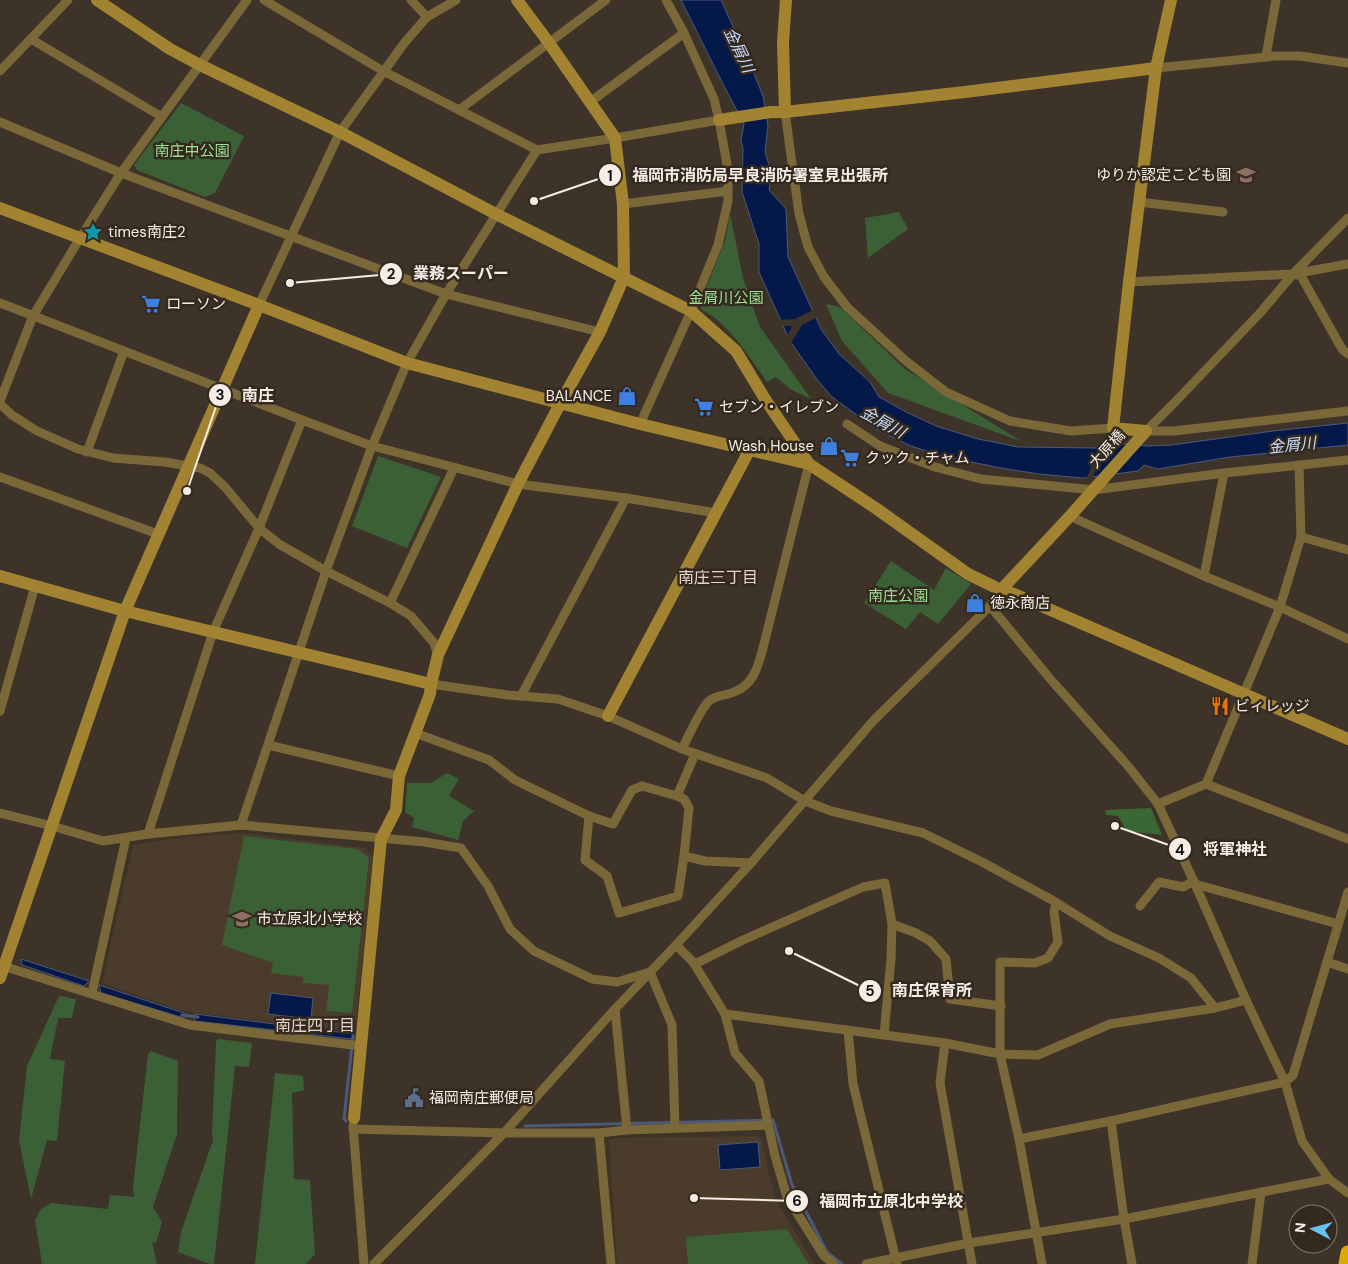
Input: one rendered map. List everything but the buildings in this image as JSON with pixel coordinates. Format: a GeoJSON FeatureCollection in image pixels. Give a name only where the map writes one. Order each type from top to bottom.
{"type":"FeatureCollection","features":[{"type":"Feature","properties":{"kind":"highway"},"geometry":{"type":"LineString","coordinates":[[1346,1264],[1348,1253]]}},
{"type":"Feature","properties":{"kind":"street"},"geometry":{"type":"LineString","coordinates":[[0,71],[68,0]]}},
{"type":"Feature","properties":{"kind":"street"},"geometry":{"type":"LineString","coordinates":[[97,0],[170,49],[200,65],[340,132],[496,214],[691,311],[736,351],[765,399],[809,464],[756,672],[748,684],[734,692],[717,696],[707,703],[682,749]]}},
{"type":"Feature","properties":{"kind":"street"},"geometry":{"type":"LineString","coordinates":[[248,0],[121,172],[80,238],[33,316],[0,402],[12,415],[37,431],[86,452],[113,458],[165,462],[200,468],[210,473],[225,487],[259,528],[279,544],[411,616],[434,643],[438,655]]}},
{"type":"Feature","properties":{"kind":"street"},"geometry":{"type":"LineString","coordinates":[[264,0],[384,71],[537,150],[771,112],[965,92],[1266,56],[1300,56],[1348,63]]}},
{"type":"Feature","properties":{"kind":"street"},"geometry":{"type":"LineString","coordinates":[[411,0],[427,16]]}},
{"type":"Feature","properties":{"kind":"street"},"geometry":{"type":"LineString","coordinates":[[361,1046],[190,1025],[92,993],[1,969],[9,951],[125,611],[222,388],[291,236],[340,132],[405,42],[427,16],[456,0]]}},
{"type":"Feature","properties":{"kind":"street"},"geometry":{"type":"LineString","coordinates":[[364,1264],[354,1124],[381,839],[396,810],[398,776],[430,694],[438,655],[518,484],[600,332],[624,277],[623,204],[615,138],[517,0]]}},
{"type":"Feature","properties":{"kind":"street"},"geometry":{"type":"LineString","coordinates":[[459,110],[606,0]]}},
{"type":"Feature","properties":{"kind":"street"},"geometry":{"type":"LineString","coordinates":[[640,424],[691,311],[718,245],[728,201],[728,170],[714,99],[684,32],[666,0]]}},
{"type":"Feature","properties":{"kind":"street"},"geometry":{"type":"LineString","coordinates":[[786,0],[783,42],[785,112],[798,214],[808,247],[824,278],[847,307],[906,361],[946,392],[1010,421],[1071,431],[1114,428],[1174,431],[1348,411]]}},
{"type":"Feature","properties":{"kind":"street"},"geometry":{"type":"LineString","coordinates":[[1114,428],[1129,282],[1156,68],[1171,0]]}},
{"type":"Feature","properties":{"kind":"street"},"geometry":{"type":"LineString","coordinates":[[1266,56],[1276,0]]}},
{"type":"Feature","properties":{"kind":"street"},"geometry":{"type":"LineString","coordinates":[[590,102],[684,32]]}},
{"type":"Feature","properties":{"kind":"street"},"geometry":{"type":"LineString","coordinates":[[31,39],[162,117]]}},
{"type":"Feature","properties":{"kind":"street"},"geometry":{"type":"LineString","coordinates":[[0,122],[121,172],[446,294],[600,332]]}},
{"type":"Feature","properties":{"kind":"street"},"geometry":{"type":"LineString","coordinates":[[241,825],[326,571],[372,446],[407,363],[446,294],[537,150]]}},
{"type":"Feature","properties":{"kind":"street"},"geometry":{"type":"LineString","coordinates":[[623,204],[728,191]]}},
{"type":"Feature","properties":{"kind":"street"},"geometry":{"type":"LineString","coordinates":[[1139,202],[1223,212]]}},
{"type":"Feature","properties":{"kind":"street"},"geometry":{"type":"LineString","coordinates":[[0,208],[259,305],[407,363],[640,424],[809,464],[877,509],[968,574],[1001,590],[1348,739]]}},
{"type":"Feature","properties":{"kind":"street"},"geometry":{"type":"LineString","coordinates":[[1146,431],[1260,313],[1293,274],[1347,221]]}},
{"type":"Feature","properties":{"kind":"street"},"geometry":{"type":"LineString","coordinates":[[1129,282],[1293,274],[1348,264]]}},
{"type":"Feature","properties":{"kind":"street"},"geometry":{"type":"LineString","coordinates":[[1293,274],[1300,276],[1342,348],[1348,354]]}},
{"type":"Feature","properties":{"kind":"street"},"geometry":{"type":"LineString","coordinates":[[0,303],[372,446],[518,484],[626,498],[716,513]]}},
{"type":"Feature","properties":{"kind":"street"},"geometry":{"type":"LineString","coordinates":[[86,452],[124,351]]}},
{"type":"Feature","properties":{"kind":"street"},"geometry":{"type":"LineString","coordinates":[[148,834],[212,632],[259,528],[302,420]]}},
{"type":"Feature","properties":{"kind":"street"},"geometry":{"type":"LineString","coordinates":[[848,424],[880,446],[935,467],[972,477],[1093,490],[1224,473],[1348,460]]}},
{"type":"Feature","properties":{"kind":"street","name":"大原橋"},"geometry":{"type":"LineString","coordinates":[[1001,590],[1146,431]]}},
{"type":"Feature","properties":{"kind":"street"},"geometry":{"type":"LineString","coordinates":[[608,716],[749,451]]}},
{"type":"Feature","properties":{"kind":"street"},"geometry":{"type":"LineString","coordinates":[[1206,784],[1242,694],[1280,607],[1301,537],[1299,465]]}},
{"type":"Feature","properties":{"kind":"street"},"geometry":{"type":"LineString","coordinates":[[390,603],[454,468]]}},
{"type":"Feature","properties":{"kind":"street"},"geometry":{"type":"LineString","coordinates":[[1204,576],[1224,473]]}},
{"type":"Feature","properties":{"kind":"street"},"geometry":{"type":"LineString","coordinates":[[0,477],[158,534]]}},
{"type":"Feature","properties":{"kind":"street"},"geometry":{"type":"LineString","coordinates":[[521,696],[626,498]]}},
{"type":"Feature","properties":{"kind":"street"},"geometry":{"type":"LineString","coordinates":[[1071,515],[1078,520],[1204,576],[1280,607],[1348,639]]}},
{"type":"Feature","properties":{"kind":"street"},"geometry":{"type":"LineString","coordinates":[[1301,537],[1348,550]]}},
{"type":"Feature","properties":{"kind":"street"},"geometry":{"type":"LineString","coordinates":[[0,576],[125,611],[431,684],[508,696],[558,699],[608,716],[682,749],[767,778],[805,801],[831,811],[923,833],[982,862],[1056,903],[1110,936],[1159,958],[1191,978],[1215,1008]]}},
{"type":"Feature","properties":{"kind":"street"},"geometry":{"type":"LineString","coordinates":[[0,711],[35,586]]}},
{"type":"Feature","properties":{"kind":"street"},"geometry":{"type":"LineString","coordinates":[[374,1264],[504,1133],[751,863],[874,720],[990,606],[1001,590]]}},
{"type":"Feature","properties":{"kind":"street"},"geometry":{"type":"LineString","coordinates":[[990,606],[1052,681],[1128,766],[1158,804],[1285,1082],[1302,1141],[1329,1179],[1348,1193]]}},
{"type":"Feature","properties":{"kind":"street"},"geometry":{"type":"LineString","coordinates":[[415,733],[489,760],[515,780],[589,816],[613,824],[632,790],[642,786],[684,799],[689,808],[678,896],[618,913],[607,876],[585,860],[589,816]]}},
{"type":"Feature","properties":{"kind":"street"},"geometry":{"type":"LineString","coordinates":[[268,745],[398,776]]}},
{"type":"Feature","properties":{"kind":"street"},"geometry":{"type":"LineString","coordinates":[[677,796],[695,754]]}},
{"type":"Feature","properties":{"kind":"street"},"geometry":{"type":"LineString","coordinates":[[1158,804],[1206,784],[1348,839]]}},
{"type":"Feature","properties":{"kind":"street"},"geometry":{"type":"LineString","coordinates":[[0,813],[103,841],[148,834],[241,825],[424,842],[461,848],[488,886],[510,929],[534,951],[592,979],[617,982],[650,972]]}},
{"type":"Feature","properties":{"kind":"street"},"geometry":{"type":"LineString","coordinates":[[92,993],[126,838]]}},
{"type":"Feature","properties":{"kind":"street"},"geometry":{"type":"LineString","coordinates":[[684,856],[705,861],[751,863]]}},
{"type":"Feature","properties":{"kind":"street"},"geometry":{"type":"LineString","coordinates":[[695,964],[742,940],[863,887],[885,882],[892,924],[891,959],[884,1035]]}},
{"type":"Feature","properties":{"kind":"street"},"geometry":{"type":"LineString","coordinates":[[1140,906],[1159,882],[1183,886],[1194,882],[1338,924]]}},
{"type":"Feature","properties":{"kind":"street"},"geometry":{"type":"LineString","coordinates":[[1019,1139],[1111,1121],[1285,1082],[1293,1076],[1348,892]]}},
{"type":"Feature","properties":{"kind":"street"},"geometry":{"type":"LineString","coordinates":[[1042,1264],[1019,1139],[1000,1054],[1000,962],[1035,963],[1048,958],[1058,942],[1054,912],[1056,903]]}},
{"type":"Feature","properties":{"kind":"street"},"geometry":{"type":"LineString","coordinates":[[892,924],[916,933],[930,941],[946,959],[950,999],[1000,1006]]}},
{"type":"Feature","properties":{"kind":"street"},"geometry":{"type":"LineString","coordinates":[[676,946],[695,964],[724,1014],[735,1053],[759,1081],[775,1156],[787,1197],[824,1256],[834,1264]]}},
{"type":"Feature","properties":{"kind":"street"},"geometry":{"type":"LineString","coordinates":[[1327,962],[1348,969]]}},
{"type":"Feature","properties":{"kind":"street"},"geometry":{"type":"LineString","coordinates":[[650,972],[672,1025],[675,1128]]}},
{"type":"Feature","properties":{"kind":"street"},"geometry":{"type":"LineString","coordinates":[[724,1014],[945,1043],[1000,1054],[1038,1055],[1110,1024],[1215,1008],[1246,1000]]}},
{"type":"Feature","properties":{"kind":"street"},"geometry":{"type":"LineString","coordinates":[[615,1010],[627,1130]]}},
{"type":"Feature","properties":{"kind":"street"},"geometry":{"type":"LineString","coordinates":[[848,1030],[853,1084],[897,1261]]}},
{"type":"Feature","properties":{"kind":"street"},"geometry":{"type":"LineString","coordinates":[[945,1043],[940,1083],[972,1264]]}},
{"type":"Feature","properties":{"kind":"street"},"geometry":{"type":"LineString","coordinates":[[354,1124],[504,1133],[599,1132],[767,1121]]}},
{"type":"Feature","properties":{"kind":"street"},"geometry":{"type":"LineString","coordinates":[[1111,1121],[1132,1264]]}},
{"type":"Feature","properties":{"kind":"street"},"geometry":{"type":"LineString","coordinates":[[599,1132],[611,1264]]}},
{"type":"Feature","properties":{"kind":"street"},"geometry":{"type":"LineString","coordinates":[[866,1264],[897,1261],[969,1243],[1124,1218],[1329,1179]]}},
{"type":"Feature","properties":{"kind":"street"},"geometry":{"type":"LineString","coordinates":[[1252,1264],[1261,1192]]}},
{"type":"Feature","properties":{"kind":"shaded area","name":"市立原北小学校"},"geometry":{"type":"Polygon","coordinates":[[[242,833],[365,848],[373,856],[355,1032],[183,1011],[102,983],[133,845],[187,837],[242,833]]]}},
{"type":"Feature","properties":{"kind":"shaded area"},"geometry":{"type":"Polygon","coordinates":[[[758,1136],[762,1141],[777,1202],[816,1264],[617,1264],[609,1141],[615,1138],[758,1136]]]}},
{"type":"Feature","properties":{"kind":"green space","name":"南庄中公園"},"geometry":{"type":"Polygon","coordinates":[[[181,103],[244,136],[215,193],[205,197],[137,170],[134,165],[181,103]]]}},
{"type":"Feature","properties":{"kind":"green space"},"geometry":{"type":"Polygon","coordinates":[[[899,212],[908,229],[868,258],[865,218],[899,212]]]}},
{"type":"Feature","properties":{"kind":"green space","name":"金屑川公園"},"geometry":{"type":"Polygon","coordinates":[[[730,214],[743,278],[760,327],[811,399],[790,389],[776,377],[767,382],[730,332],[702,310],[700,304],[725,241],[730,214]]]}},
{"type":"Feature","properties":{"kind":"green space"},"geometry":{"type":"Polygon","coordinates":[[[826,304],[840,307],[905,369],[1021,441],[888,393],[842,341],[826,304]]]}},
{"type":"Feature","properties":{"kind":"green space"},"geometry":{"type":"Polygon","coordinates":[[[378,456],[441,477],[407,548],[352,526],[378,456]]]}},
{"type":"Feature","properties":{"kind":"green space","name":"南庄公園"},"geometry":{"type":"Polygon","coordinates":[[[891,561],[934,590],[946,568],[971,584],[938,624],[920,612],[906,629],[864,603],[891,561]]]}},
{"type":"Feature","properties":{"kind":"green space"},"geometry":{"type":"Polygon","coordinates":[[[447,773],[459,779],[449,796],[474,811],[463,821],[458,840],[412,827],[414,818],[405,812],[407,783],[431,783],[447,773]]]}},
{"type":"Feature","properties":{"kind":"green space"},"geometry":{"type":"Polygon","coordinates":[[[1151,808],[1162,835],[1127,831],[1118,816],[1106,815],[1105,810],[1151,808]]]}},
{"type":"Feature","properties":{"kind":"green space"},"geometry":{"type":"Polygon","coordinates":[[[244,836],[357,849],[369,858],[352,1013],[326,1011],[329,985],[303,983],[303,977],[271,973],[273,963],[222,945],[244,836]]]}},
{"type":"Feature","properties":{"kind":"green space"},"geometry":{"type":"Polygon","coordinates":[[[59,996],[76,999],[72,1018],[58,1018],[50,1059],[65,1061],[57,1141],[47,1140],[31,1199],[19,1140],[27,1066],[59,996]]]}},
{"type":"Feature","properties":{"kind":"green space"},"geometry":{"type":"Polygon","coordinates":[[[218,1039],[252,1043],[249,1067],[235,1066],[214,1264],[210,1264],[178,1252],[181,1232],[213,1143],[216,1042],[218,1039]]]}},
{"type":"Feature","properties":{"kind":"green space"},"geometry":{"type":"Polygon","coordinates":[[[151,1051],[178,1061],[177,1134],[153,1207],[162,1222],[156,1243],[152,1242],[157,1264],[42,1264],[35,1220],[41,1209],[51,1203],[108,1209],[110,1195],[134,1197],[133,1187],[148,1054],[151,1051]]]}},
{"type":"Feature","properties":{"kind":"green space"},"geometry":{"type":"Polygon","coordinates":[[[275,1073],[303,1076],[304,1090],[292,1093],[294,1179],[310,1180],[315,1254],[306,1264],[255,1264],[275,1073]]]}},
{"type":"Feature","properties":{"kind":"green space"},"geometry":{"type":"Polygon","coordinates":[[[787,1229],[809,1264],[688,1264],[686,1237],[787,1229]]]}},
{"type":"Feature","properties":{"kind":"water","name":"金屑川"},"geometry":{"type":"Polygon","coordinates":[[[681,0],[721,0],[763,96],[768,126],[765,152],[771,171],[769,190],[786,209],[788,257],[821,329],[839,354],[870,382],[879,397],[936,426],[978,439],[1018,447],[1096,448],[1125,444],[1172,445],[1348,423],[1348,445],[1230,457],[1158,469],[1144,465],[1138,471],[1083,478],[1039,474],[942,456],[911,446],[876,429],[831,396],[790,341],[759,272],[759,244],[742,192],[743,149],[741,140],[744,124],[681,0]]]}},
{"type":"Feature","properties":{"kind":"water"},"geometry":{"type":"Polygon","coordinates":[[[21,959],[89,981],[84,986],[22,965],[21,959]]]}},
{"type":"Feature","properties":{"kind":"water"},"geometry":{"type":"Polygon","coordinates":[[[99,985],[184,1013],[184,1018],[101,993],[99,985]]]}},
{"type":"Feature","properties":{"kind":"water"},"geometry":{"type":"Polygon","coordinates":[[[271,993],[313,998],[311,1019],[268,1014],[271,993]]]}},
{"type":"Feature","properties":{"kind":"water"},"geometry":{"type":"Polygon","coordinates":[[[195,1014],[354,1034],[354,1038],[195,1021],[195,1014]]]}},
{"type":"Feature","properties":{"kind":"water"},"geometry":{"type":"Polygon","coordinates":[[[758,1142],[760,1167],[720,1170],[718,1145],[758,1142]]]}},
{"type":"Feature","properties":{"kind":"pier"},"geometry":{"type":"Polygon","coordinates":[[[815,309],[818,317],[802,325],[790,345],[786,338],[792,326],[781,326],[778,320],[795,319],[815,309]]]}},
{"type":"Feature","properties":{"kind":"pier"},"geometry":{"type":"Polygon","coordinates":[[[1108,444],[1092,479],[1086,480],[1100,445],[1108,444]]]}},
{"type":"Feature","properties":{"kind":"waterway"},"geometry":{"type":"LineString","coordinates":[[182,1015],[198,1017]]}},
{"type":"Feature","properties":{"kind":"waterway"},"geometry":{"type":"LineString","coordinates":[[346,1121],[344,1119],[353,1036]]}},
{"type":"Feature","properties":{"kind":"waterway"},"geometry":{"type":"LineString","coordinates":[[525,1126],[773,1120],[792,1185],[827,1252],[842,1264]]}},
{"type":"Feature","properties":{"kind":"place","name":"ゆりか認定こども園"},"geometry":{"type":"Point","coordinates":[1246,175]}},
{"type":"Feature","properties":{"kind":"place","name":"福岡市消防局早良消防署室見出張所"},"geometry":{"type":"Point","coordinates":[534,201]}},
{"type":"Feature","properties":{"kind":"place","name":"times南庄2"},"geometry":{"type":"Point","coordinates":[93,232]}},
{"type":"Feature","properties":{"kind":"place","name":"業務スーパー"},"geometry":{"type":"Point","coordinates":[290,283]}},
{"type":"Feature","properties":{"kind":"place","name":"ローソン"},"geometry":{"type":"Point","coordinates":[151,304]}},
{"type":"Feature","properties":{"kind":"place","name":"BALANCE"},"geometry":{"type":"Point","coordinates":[627,396]}},
{"type":"Feature","properties":{"kind":"place","name":"セブン・イレブン"},"geometry":{"type":"Point","coordinates":[704,407]}},
{"type":"Feature","properties":{"kind":"place","name":"Wash House"},"geometry":{"type":"Point","coordinates":[829,446]}},
{"type":"Feature","properties":{"kind":"place","name":"クック・チャム"},"geometry":{"type":"Point","coordinates":[850,458]}},
{"type":"Feature","properties":{"kind":"place","name":"南庄"},"geometry":{"type":"Point","coordinates":[187,491]}},
{"type":"Feature","properties":{"kind":"place","name":"徳永商店"},"geometry":{"type":"Point","coordinates":[975,603]}},
{"type":"Feature","properties":{"kind":"place","name":"ビィレッジ"},"geometry":{"type":"Point","coordinates":[1220,706]}},
{"type":"Feature","properties":{"kind":"place","name":"将軍神社"},"geometry":{"type":"Point","coordinates":[1115,826]}},
{"type":"Feature","properties":{"kind":"place","name":"市立原北小学校"},"geometry":{"type":"Point","coordinates":[242,919]}},
{"type":"Feature","properties":{"kind":"place","name":"南庄保育所"},"geometry":{"type":"Point","coordinates":[789,951]}},
{"type":"Feature","properties":{"kind":"place","name":"福岡南庄郵便局"},"geometry":{"type":"Point","coordinates":[414,1098]}},
{"type":"Feature","properties":{"kind":"place","name":"福岡市立原北中学校"},"geometry":{"type":"Point","coordinates":[694,1198]}},
{"type":"Feature","properties":{"kind":"district","name":"南庄三丁目"},"geometry":{"type":"Point","coordinates":[718,577]}},
{"type":"Feature","properties":{"kind":"district","name":"南庄四丁目"},"geometry":{"type":"Point","coordinates":[315,1025]}}]}
